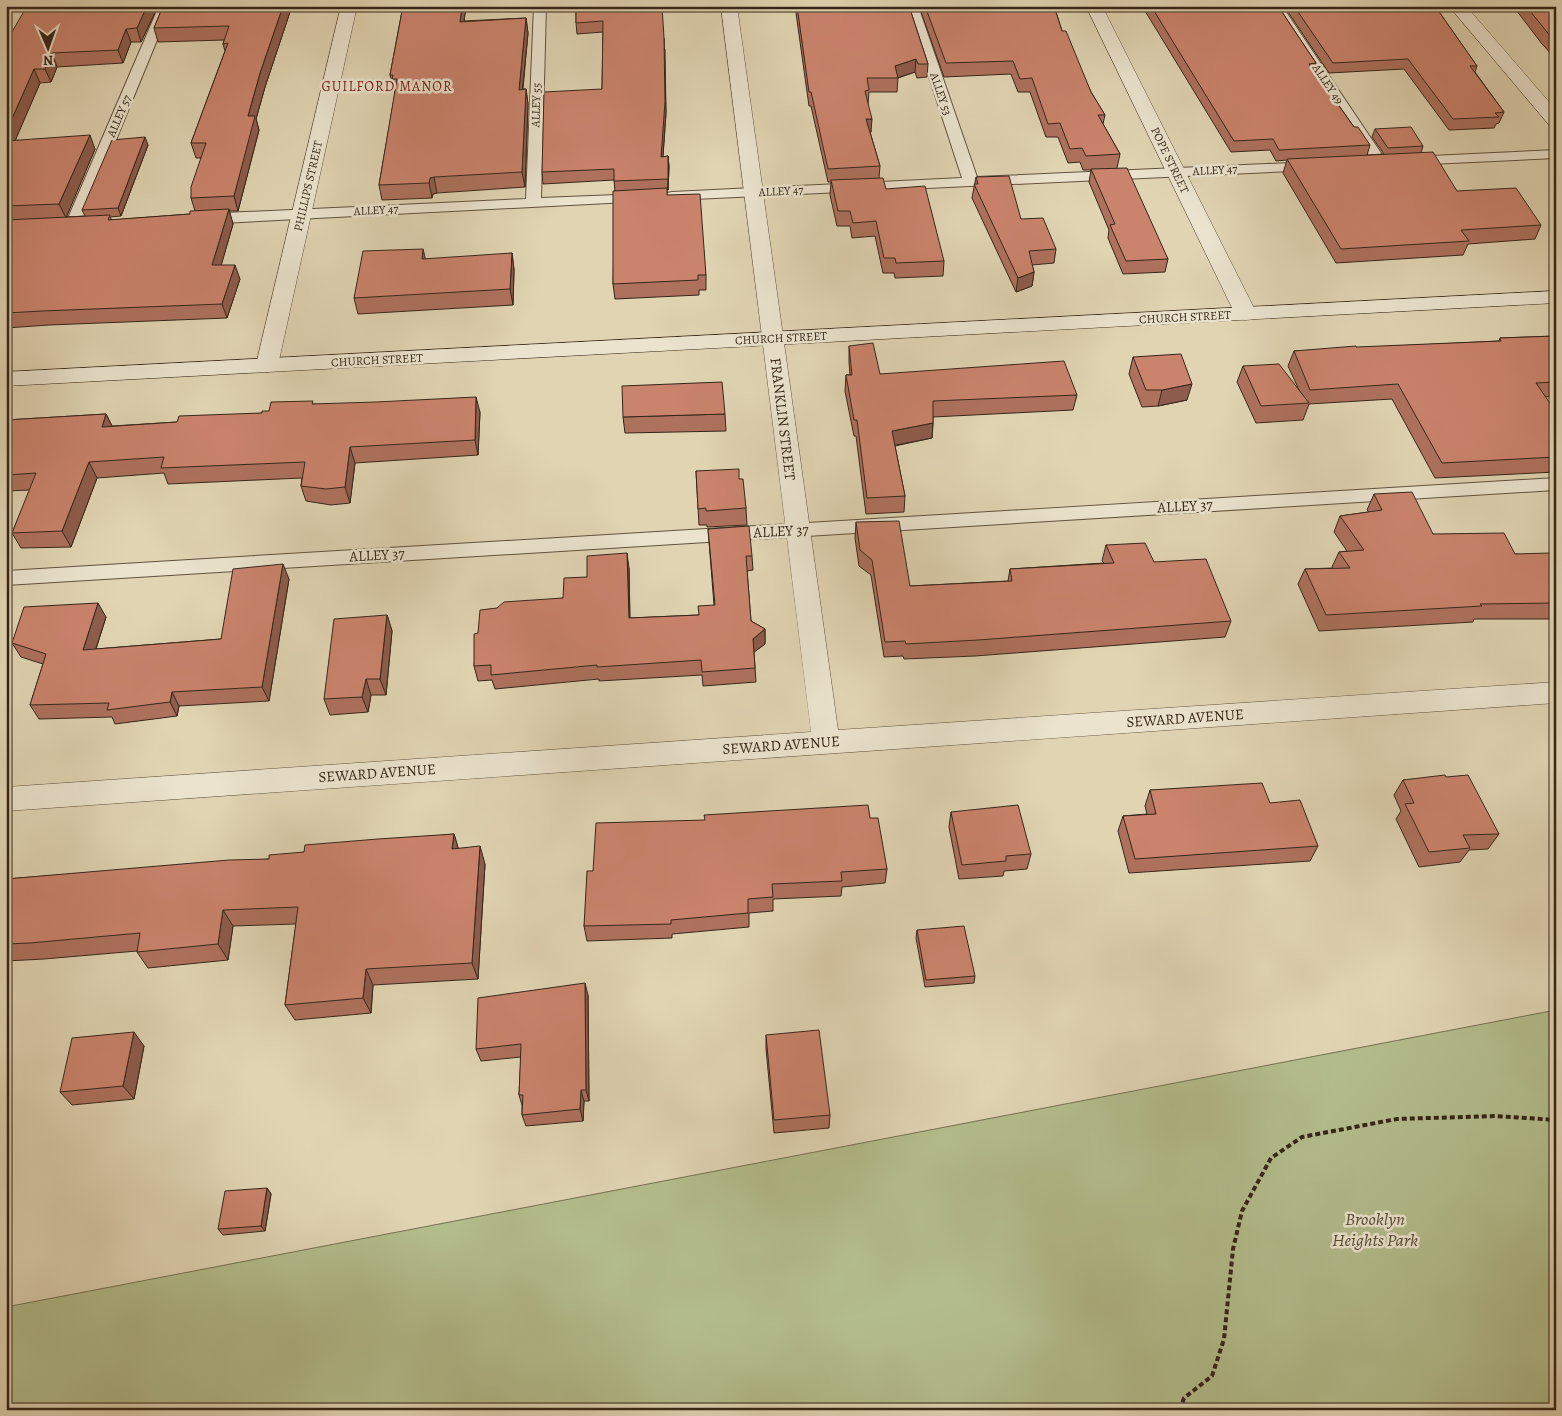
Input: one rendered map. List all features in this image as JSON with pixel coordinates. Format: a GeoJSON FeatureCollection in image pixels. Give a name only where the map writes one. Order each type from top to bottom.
{"type":"FeatureCollection","features":[{"type":"Feature","properties":{"kind":"street","name":"PHILLIPS STREET"},"geometry":{"type":"LineString","coordinates":[[267,365],[349,6]]}},
{"type":"Feature","properties":{"kind":"street","name":"FRANKLIN STREET"},"geometry":{"type":"LineString","coordinates":[[729,6],[826,742]]}},
{"type":"Feature","properties":{"kind":"street","name":"POPE STREET"},"geometry":{"type":"LineString","coordinates":[[1094,6],[1246,314]]}},
{"type":"Feature","properties":{"kind":"street"},"geometry":{"type":"LineString","coordinates":[[1457,6],[1556,122]]}},
{"type":"Feature","properties":{"kind":"street","name":"CHURCH STREET"},"geometry":{"type":"LineString","coordinates":[[6,379],[1556,297]]}},
{"type":"Feature","properties":{"kind":"street","name":"SEWARD AVENUE"},"geometry":{"type":"LineString","coordinates":[[6,799],[1556,692]]}},
{"type":"Feature","properties":{"kind":"lane","name":"ALLEY 57"},"geometry":{"type":"LineString","coordinates":[[92,224],[68,225],[165,6]]}},
{"type":"Feature","properties":{"kind":"lane","name":"ALLEY 55"},"geometry":{"type":"LineString","coordinates":[[533,203],[540,6]]}},
{"type":"Feature","properties":{"kind":"lane","name":"ALLEY 53"},"geometry":{"type":"LineString","coordinates":[[912,6],[971,182]]}},
{"type":"Feature","properties":{"kind":"lane","name":"ALLEY 49"},"geometry":{"type":"LineString","coordinates":[[1276,6],[1380,162]]}},
{"type":"Feature","properties":{"kind":"lane"},"geometry":{"type":"LineString","coordinates":[[1361,163],[1556,154]]}},
{"type":"Feature","properties":{"kind":"lane","name":"ALLEY 47"},"geometry":{"type":"LineString","coordinates":[[192,219],[1331,165]]}},
{"type":"Feature","properties":{"kind":"lane","name":"ALLEY 37"},"geometry":{"type":"LineString","coordinates":[[6,578],[1556,484]]}},
{"type":"Feature","properties":{"kind":"path"},"geometry":{"type":"LineString","coordinates":[[1180,1410],[1184,1398],[1212,1376],[1224,1339],[1234,1249],[1242,1211],[1271,1158],[1302,1137],[1397,1119],[1495,1116],[1556,1120]]}},
{"type":"Feature","properties":{"kind":"green space","name":"Brooklyn Heights Park"},"geometry":{"type":"Polygon","coordinates":[[[1556,1010],[1556,1410],[6,1410],[6,1307],[1556,1010]]]}},
{"type":"Feature","properties":{"kind":"building"},"geometry":{"type":"Polygon","coordinates":[[[27,6],[147,6],[137,28],[126,29],[118,50],[52,53],[45,69],[34,69],[6,132],[6,45],[27,6]]]}},
{"type":"Feature","properties":{"kind":"building"},"geometry":{"type":"Polygon","coordinates":[[[163,6],[283,6],[260,73],[248,116],[255,116],[234,196],[191,198],[191,187],[206,143],[191,143],[228,43],[223,44],[229,26],[154,28],[163,6]]]}},
{"type":"Feature","properties":{"kind":"building"},"geometry":{"type":"Polygon","coordinates":[[[403,6],[462,6],[460,22],[526,18],[519,90],[526,89],[522,172],[434,177],[430,178],[429,183],[379,185],[397,79],[392,79],[393,75],[390,75],[403,6]]]}},
{"type":"Feature","properties":{"kind":"building"},"geometry":{"type":"Polygon","coordinates":[[[576,6],[662,6],[665,102],[661,157],[668,156],[668,179],[614,181],[614,169],[542,172],[544,92],[602,89],[603,21],[576,23],[576,6]]]}},
{"type":"Feature","properties":{"kind":"building"},"geometry":{"type":"Polygon","coordinates":[[[797,6],[909,6],[928,64],[918,64],[916,59],[895,66],[898,78],[867,78],[869,90],[865,91],[872,119],[866,119],[880,166],[828,169],[811,92],[809,92],[797,6]]]}},
{"type":"Feature","properties":{"kind":"building"},"geometry":{"type":"Polygon","coordinates":[[[925,6],[1054,6],[1062,31],[1066,31],[1091,92],[1105,115],[1098,115],[1120,154],[1086,156],[1082,148],[1070,149],[1060,123],[1048,124],[1032,78],[1020,79],[1013,61],[946,63],[925,6]]]}},
{"type":"Feature","properties":{"kind":"building"},"geometry":{"type":"Polygon","coordinates":[[[1151,6],[1278,6],[1316,63],[1309,64],[1354,127],[1358,127],[1370,145],[1279,150],[1273,139],[1234,141],[1151,6]]]}},
{"type":"Feature","properties":{"kind":"building"},"geometry":{"type":"Polygon","coordinates":[[[1294,6],[1435,6],[1477,66],[1470,66],[1504,112],[1495,113],[1499,117],[1453,119],[1408,59],[1333,63],[1294,6]]]}},
{"type":"Feature","properties":{"kind":"building"},"geometry":{"type":"Polygon","coordinates":[[[1526,6],[1556,6],[1556,42],[1547,32],[1526,6]]]}},
{"type":"Feature","properties":{"kind":"building"},"geometry":{"type":"Polygon","coordinates":[[[1411,127],[1423,146],[1388,148],[1375,129],[1411,127]]]}},
{"type":"Feature","properties":{"kind":"building"},"geometry":{"type":"Polygon","coordinates":[[[90,135],[59,204],[6,206],[6,141],[90,135]]]}},
{"type":"Feature","properties":{"kind":"building"},"geometry":{"type":"Polygon","coordinates":[[[145,137],[118,208],[82,210],[112,140],[145,137]]]}},
{"type":"Feature","properties":{"kind":"building"},"geometry":{"type":"Polygon","coordinates":[[[1433,152],[1457,191],[1516,188],[1541,225],[1461,230],[1469,241],[1341,249],[1287,159],[1433,152]]]}},
{"type":"Feature","properties":{"kind":"building"},"geometry":{"type":"Polygon","coordinates":[[[1127,168],[1168,259],[1126,261],[1110,225],[1115,224],[1091,169],[1127,168]]]}},
{"type":"Feature","properties":{"kind":"building"},"geometry":{"type":"Polygon","coordinates":[[[1009,176],[1021,219],[1043,218],[1056,249],[1029,251],[1034,272],[1018,278],[974,184],[978,184],[976,177],[1009,176]]]}},
{"type":"Feature","properties":{"kind":"building"},"geometry":{"type":"Polygon","coordinates":[[[883,178],[886,189],[925,186],[944,261],[896,263],[895,258],[884,258],[876,221],[853,223],[850,211],[838,211],[831,180],[883,178]]]}},
{"type":"Feature","properties":{"kind":"building"},"geometry":{"type":"Polygon","coordinates":[[[667,188],[667,195],[700,194],[706,275],[698,275],[698,280],[613,284],[613,191],[667,188]]]}},
{"type":"Feature","properties":{"kind":"building"},"geometry":{"type":"Polygon","coordinates":[[[229,209],[212,265],[235,265],[222,304],[6,313],[6,220],[110,215],[108,220],[190,214],[190,211],[229,209]]]}},
{"type":"Feature","properties":{"kind":"building"},"geometry":{"type":"Polygon","coordinates":[[[423,249],[422,259],[512,253],[510,289],[354,298],[363,251],[423,249]]]}},
{"type":"Feature","properties":{"kind":"building"},"geometry":{"type":"Polygon","coordinates":[[[1556,336],[1556,382],[1536,383],[1556,412],[1556,457],[1442,463],[1398,384],[1310,390],[1294,351],[1356,346],[1501,341],[1500,338],[1556,336]]]}},
{"type":"Feature","properties":{"kind":"building"},"geometry":{"type":"Polygon","coordinates":[[[873,343],[880,374],[1064,361],[1077,395],[933,401],[933,423],[892,431],[905,496],[867,498],[857,420],[854,420],[846,375],[852,375],[849,346],[873,343]]]}},
{"type":"Feature","properties":{"kind":"building"},"geometry":{"type":"Polygon","coordinates":[[[1181,354],[1192,384],[1162,390],[1146,390],[1133,357],[1181,354]]]}},
{"type":"Feature","properties":{"kind":"building"},"geometry":{"type":"Polygon","coordinates":[[[1279,364],[1309,403],[1261,406],[1243,366],[1279,364]]]}},
{"type":"Feature","properties":{"kind":"building"},"geometry":{"type":"Polygon","coordinates":[[[722,382],[725,414],[623,417],[622,386],[722,382]]]}},
{"type":"Feature","properties":{"kind":"building"},"geometry":{"type":"Polygon","coordinates":[[[476,397],[475,440],[350,447],[345,487],[326,489],[301,486],[305,462],[161,468],[164,457],[89,462],[62,531],[12,533],[36,473],[6,475],[6,420],[106,414],[102,427],[177,422],[179,416],[262,413],[262,411],[269,411],[271,402],[313,401],[312,404],[476,397]]]}},
{"type":"Feature","properties":{"kind":"building"},"geometry":{"type":"Polygon","coordinates":[[[739,469],[739,479],[743,479],[746,508],[706,511],[706,508],[698,509],[696,471],[739,469]]]}},
{"type":"Feature","properties":{"kind":"building"},"geometry":{"type":"Polygon","coordinates":[[[1412,492],[1433,534],[1504,533],[1515,554],[1550,553],[1552,559],[1556,558],[1556,603],[1480,604],[1482,606],[1326,615],[1305,569],[1350,568],[1339,552],[1364,550],[1340,516],[1382,510],[1374,494],[1412,492]]]}},
{"type":"Feature","properties":{"kind":"building"},"geometry":{"type":"Polygon","coordinates":[[[899,521],[910,586],[1012,581],[1010,569],[1114,563],[1106,545],[1145,543],[1154,562],[1206,559],[1231,621],[978,640],[906,644],[905,641],[885,642],[872,560],[860,550],[856,522],[899,521]]]}},
{"type":"Feature","properties":{"kind":"building"},"geometry":{"type":"Polygon","coordinates":[[[749,526],[752,556],[746,556],[751,621],[765,629],[753,639],[755,668],[702,672],[701,660],[597,667],[597,665],[491,675],[491,665],[474,666],[474,634],[478,633],[480,610],[497,608],[504,602],[563,598],[564,578],[587,577],[587,556],[627,553],[629,618],[699,615],[698,606],[715,605],[708,529],[749,526]]]}},
{"type":"Feature","properties":{"kind":"building"},"geometry":{"type":"Polygon","coordinates":[[[283,564],[262,687],[172,692],[170,702],[107,710],[109,703],[30,705],[46,654],[12,643],[24,607],[98,603],[83,650],[221,639],[233,569],[283,564]]]}},
{"type":"Feature","properties":{"kind":"building"},"geometry":{"type":"Polygon","coordinates":[[[387,615],[380,679],[366,679],[362,697],[324,699],[334,619],[387,615]]]}},
{"type":"Feature","properties":{"kind":"building"},"geometry":{"type":"Polygon","coordinates":[[[1445,775],[1446,777],[1468,775],[1499,834],[1463,835],[1470,848],[1429,852],[1405,804],[1414,803],[1403,780],[1445,775]]]}},
{"type":"Feature","properties":{"kind":"building"},"geometry":{"type":"Polygon","coordinates":[[[1262,783],[1270,803],[1300,800],[1318,846],[1135,859],[1123,816],[1156,814],[1150,790],[1262,783]]]}},
{"type":"Feature","properties":{"kind":"building"},"geometry":{"type":"Polygon","coordinates":[[[868,805],[870,818],[878,818],[887,869],[841,872],[842,881],[772,884],[773,897],[748,899],[748,913],[671,920],[671,924],[584,926],[587,871],[593,871],[596,823],[705,820],[704,815],[868,805]]]}},
{"type":"Feature","properties":{"kind":"building"},"geometry":{"type":"Polygon","coordinates":[[[1018,805],[1031,854],[1006,856],[1006,861],[962,865],[951,812],[1018,805]]]}},
{"type":"Feature","properties":{"kind":"building"},"geometry":{"type":"Polygon","coordinates":[[[454,834],[452,849],[480,846],[472,963],[366,969],[363,998],[285,1005],[298,907],[223,910],[218,944],[137,952],[140,933],[6,944],[6,879],[229,860],[269,859],[269,855],[304,852],[305,845],[454,834]]]}},
{"type":"Feature","properties":{"kind":"building"},"geometry":{"type":"Polygon","coordinates":[[[964,926],[975,976],[926,980],[917,930],[964,926]]]}},
{"type":"Feature","properties":{"kind":"building"},"geometry":{"type":"Polygon","coordinates":[[[585,983],[586,1090],[581,1090],[580,1109],[522,1115],[523,1095],[519,1095],[521,1044],[476,1049],[478,998],[585,983]]]}},
{"type":"Feature","properties":{"kind":"building"},"geometry":{"type":"Polygon","coordinates":[[[819,1030],[830,1115],[774,1120],[766,1035],[819,1030]]]}},
{"type":"Feature","properties":{"kind":"building"},"geometry":{"type":"Polygon","coordinates":[[[134,1032],[123,1086],[60,1092],[72,1038],[134,1032]]]}},
{"type":"Feature","properties":{"kind":"building"},"geometry":{"type":"Polygon","coordinates":[[[267,1188],[261,1226],[218,1229],[225,1191],[267,1188]]]}},
{"type":"Feature","properties":{"kind":"district","name":"GUILFORD MANOR"},"geometry":{"type":"Point","coordinates":[387,86]}}]}
